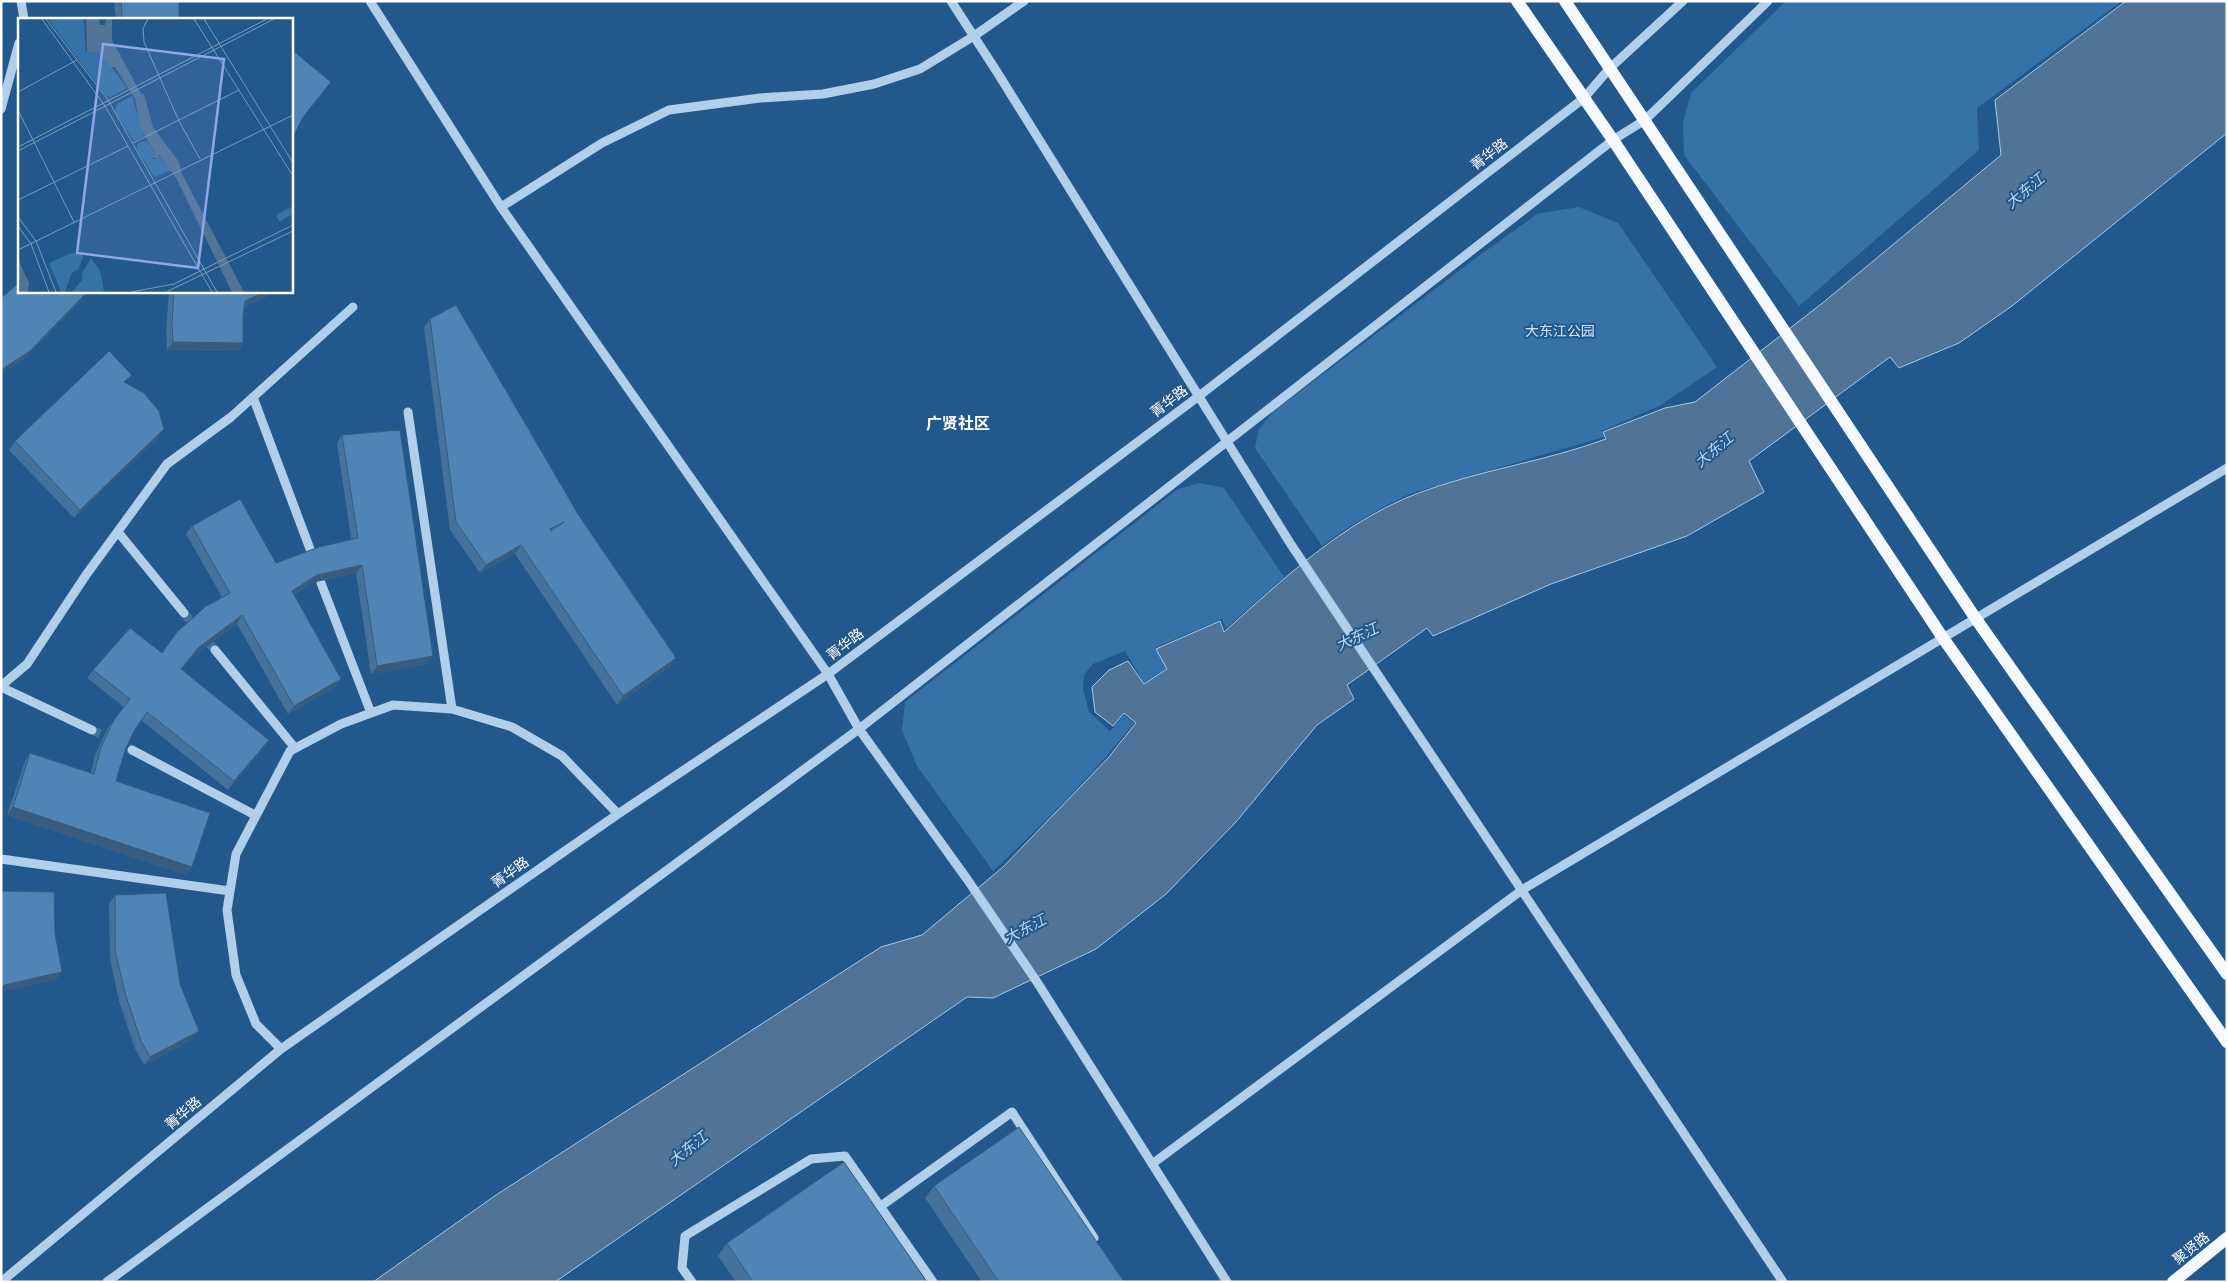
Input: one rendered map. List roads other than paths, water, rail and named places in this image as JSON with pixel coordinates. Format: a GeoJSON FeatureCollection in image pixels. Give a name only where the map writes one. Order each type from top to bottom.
{"type":"FeatureCollection","features":[{"type":"Feature","properties":{"kind":"main road"},"geometry":{"type":"LineString","coordinates":[[1517,1],[1613,140],[1943,638],[2227,1042]]}},
{"type":"Feature","properties":{"kind":"main road"},"geometry":{"type":"LineString","coordinates":[[1565,1],[1976,619],[2227,974]]}},
{"type":"Feature","properties":{"kind":"main road","name":"聚贤路"},"geometry":{"type":"LineString","coordinates":[[2173,1282],[2227,1238]]}},
{"type":"Feature","properties":{"kind":"street"},"geometry":{"type":"LineString","coordinates":[[21,1],[24,18]]}},
{"type":"Feature","properties":{"kind":"street"},"geometry":{"type":"LineString","coordinates":[[370,1],[501,207],[828,674],[859,728],[967,879],[1037,982],[1226,1282]]}},
{"type":"Feature","properties":{"kind":"street"},"geometry":{"type":"LineString","coordinates":[[951,1],[1290,543],[1784,1282]]}},
{"type":"Feature","properties":{"kind":"street"},"geometry":{"type":"LineString","coordinates":[[501,207],[602,144],[669,110],[760,98],[823,94],[874,84],[920,69],[974,36],[1024,1]]}},
{"type":"Feature","properties":{"kind":"street","name":"菁华路"},"geometry":{"type":"LineString","coordinates":[[1,1282],[282,1049],[618,814],[828,674],[1199,396],[1584,98],[1609,69],[1683,1]]}},
{"type":"Feature","properties":{"kind":"street"},"geometry":{"type":"LineString","coordinates":[[107,1282],[859,728],[1613,140],[1645,120],[1768,1]]}},
{"type":"Feature","properties":{"kind":"street"},"geometry":{"type":"LineString","coordinates":[[1,109],[18,47]]}},
{"type":"Feature","properties":{"kind":"street"},"geometry":{"type":"LineString","coordinates":[[92,730],[1,687],[27,664],[86,575],[167,464],[231,417],[353,306]]}},
{"type":"Feature","properties":{"kind":"street"},"geometry":{"type":"LineString","coordinates":[[253,396],[310,549]]}},
{"type":"Feature","properties":{"kind":"street"},"geometry":{"type":"LineString","coordinates":[[408,412],[452,709]]}},
{"type":"Feature","properties":{"kind":"street"},"geometry":{"type":"LineString","coordinates":[[1152,1164],[1522,890],[2227,468]]}},
{"type":"Feature","properties":{"kind":"street"},"geometry":{"type":"LineString","coordinates":[[118,532],[184,613]]}},
{"type":"Feature","properties":{"kind":"street"},"geometry":{"type":"LineString","coordinates":[[321,583],[371,713]]}},
{"type":"Feature","properties":{"kind":"street"},"geometry":{"type":"LineString","coordinates":[[215,650],[296,748]]}},
{"type":"Feature","properties":{"kind":"street"},"geometry":{"type":"LineString","coordinates":[[282,1049],[256,1024],[236,975],[227,910],[236,854],[290,751],[341,724],[393,705],[452,709],[512,727],[562,756],[618,814]]}},
{"type":"Feature","properties":{"kind":"street"},"geometry":{"type":"LineString","coordinates":[[132,750],[255,815]]}},
{"type":"Feature","properties":{"kind":"street"},"geometry":{"type":"LineString","coordinates":[[1,859],[230,891]]}},
{"type":"Feature","properties":{"kind":"street"},"geometry":{"type":"LineString","coordinates":[[881,1206],[1012,1112],[1102,1250]]}},
{"type":"Feature","properties":{"kind":"street"},"geometry":{"type":"LineString","coordinates":[[692,1282],[682,1268],[685,1236],[811,1159],[845,1156],[933,1282]]}},
{"type":"Feature","properties":{"kind":"water","name":"大东江"},"geometry":{"type":"Polygon","coordinates":[[[2126,1],[2227,1],[2227,133],[2012,306],[1959,343],[1899,368],[1890,357],[1749,461],[1764,492],[1687,536],[1551,584],[1433,636],[1427,628],[1347,685],[1354,699],[1317,725],[1235,823],[1166,894],[1096,949],[993,998],[967,997],[555,1282],[373,1282],[496,1195],[881,947],[922,935],[1003,867],[1108,758],[1136,723],[1124,713],[1113,726],[1095,712],[1092,687],[1109,670],[1128,661],[1144,684],[1167,669],[1156,649],[1220,621],[1224,632],[1314,554],[1363,520],[1389,506],[1439,486],[1583,447],[1606,439],[1603,432],[1665,408],[1695,402],[1825,301],[2001,155],[1995,100],[2126,1]]]}},
{"type":"Feature","properties":{"kind":"tunnel"},"geometry":{"type":"LineString","coordinates":[[184,613],[215,650]]}},
{"type":"Feature","properties":{"kind":"tunnel"},"geometry":{"type":"LineString","coordinates":[[92,730],[132,750]]}},
{"type":"Feature","properties":{"kind":"district","name":"广贤社区"},"geometry":{"type":"Point","coordinates":[958,423]}},
{"type":"Feature","properties":{"kind":"park label","name":"大东江公园"},"geometry":{"type":"Point","coordinates":[1560,331]}}]}
